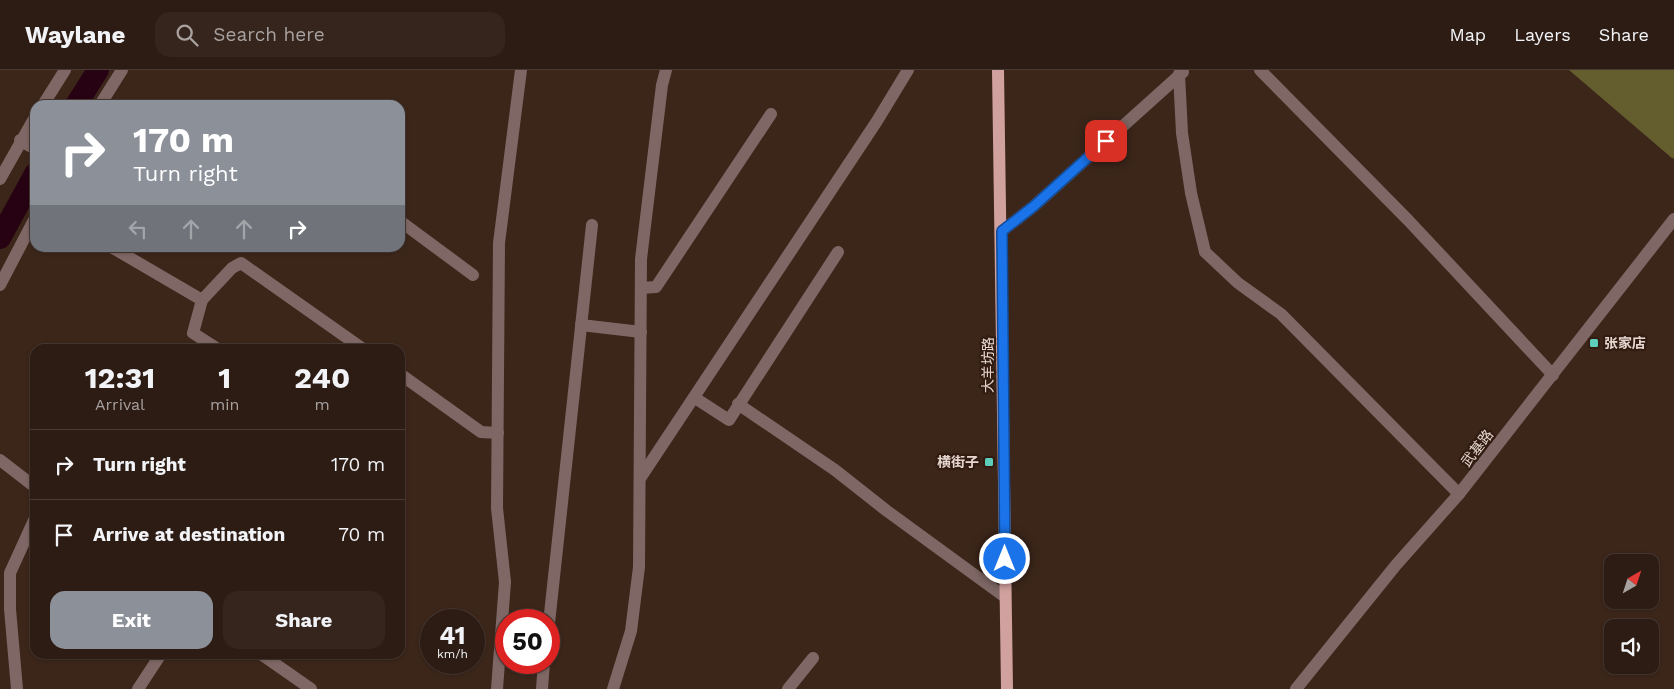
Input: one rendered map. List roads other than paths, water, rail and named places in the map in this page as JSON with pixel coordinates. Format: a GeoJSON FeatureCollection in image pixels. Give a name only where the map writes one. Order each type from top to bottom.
{"type":"FeatureCollection","features":[{"type":"Feature","properties":{"kind":"main road","name":"大羊坊路"},"geometry":{"type":"LineString","coordinates":[[998,70],[1008,689]]}},
{"type":"Feature","properties":{"kind":"street"},"geometry":{"type":"LineString","coordinates":[[45,100],[65,70]]}},
{"type":"Feature","properties":{"kind":"street"},"geometry":{"type":"LineString","coordinates":[[103,100],[122,70]]}},
{"type":"Feature","properties":{"kind":"street"},"geometry":{"type":"LineString","coordinates":[[497,689],[505,582],[497,508],[499,243],[521,70]]}},
{"type":"Feature","properties":{"kind":"street"},"geometry":{"type":"LineString","coordinates":[[613,689],[631,631],[639,567],[641,259],[662,85],[666,70]]}},
{"type":"Feature","properties":{"kind":"street"},"geometry":{"type":"LineString","coordinates":[[641,477],[695,398],[908,70]]}},
{"type":"Feature","properties":{"kind":"street"},"geometry":{"type":"LineString","coordinates":[[1260,70],[1408,220],[1553,375]]}},
{"type":"Feature","properties":{"kind":"street"},"geometry":{"type":"LineString","coordinates":[[1002,231],[1034,206],[1182,72]]}},
{"type":"Feature","properties":{"kind":"street"},"geometry":{"type":"LineString","coordinates":[[1182,72],[1182,133],[1190,193],[1205,252],[1238,283],[1281,314],[1459,494]]}},
{"type":"Feature","properties":{"kind":"street"},"geometry":{"type":"LineString","coordinates":[[641,288],[656,287],[771,114]]}},
{"type":"Feature","properties":{"kind":"street"},"geometry":{"type":"LineString","coordinates":[[0,179],[30,125]]}},
{"type":"Feature","properties":{"kind":"street"},"geometry":{"type":"LineString","coordinates":[[21,140],[30,146]]}},
{"type":"Feature","properties":{"kind":"street","name":"武基路"},"geometry":{"type":"LineString","coordinates":[[1296,689],[1396,565],[1459,494],[1674,219]]}},
{"type":"Feature","properties":{"kind":"street"},"geometry":{"type":"LineString","coordinates":[[551,609],[592,224]]}},
{"type":"Feature","properties":{"kind":"street"},"geometry":{"type":"LineString","coordinates":[[405,225],[473,274]]}},
{"type":"Feature","properties":{"kind":"street"},"geometry":{"type":"LineString","coordinates":[[0,285],[30,228]]}},
{"type":"Feature","properties":{"kind":"street"},"geometry":{"type":"LineString","coordinates":[[120,252],[202,300]]}},
{"type":"Feature","properties":{"kind":"street"},"geometry":{"type":"LineString","coordinates":[[695,398],[728,420],[838,252]]}},
{"type":"Feature","properties":{"kind":"street"},"geometry":{"type":"LineString","coordinates":[[210,344],[193,333],[202,300],[232,268],[241,263],[356,344]]}},
{"type":"Feature","properties":{"kind":"street"},"geometry":{"type":"LineString","coordinates":[[581,325],[640,332]]}},
{"type":"Feature","properties":{"kind":"street"},"geometry":{"type":"LineString","coordinates":[[405,378],[481,432],[498,433]]}},
{"type":"Feature","properties":{"kind":"street"},"geometry":{"type":"LineString","coordinates":[[738,404],[835,470],[887,511],[1005,596]]}},
{"type":"Feature","properties":{"kind":"street"},"geometry":{"type":"LineString","coordinates":[[0,460],[30,482]]}},
{"type":"Feature","properties":{"kind":"street"},"geometry":{"type":"LineString","coordinates":[[17,689],[10,609],[10,573],[30,529]]}},
{"type":"Feature","properties":{"kind":"street"},"geometry":{"type":"LineString","coordinates":[[788,689],[813,658]]}},
{"type":"Feature","properties":{"kind":"street"},"geometry":{"type":"LineString","coordinates":[[138,689],[158,659]]}},
{"type":"Feature","properties":{"kind":"street"},"geometry":{"type":"LineString","coordinates":[[269,659],[311,689]]}},
{"type":"Feature","properties":{"kind":"street"},"geometry":{"type":"LineString","coordinates":[[542,689],[543,674]]}},
{"type":"Feature","properties":{"kind":"waterway"},"geometry":{"type":"LineString","coordinates":[[79,100],[98,70]]}},
{"type":"Feature","properties":{"kind":"waterway"},"geometry":{"type":"LineString","coordinates":[[0,238],[30,183]]}},
{"type":"Feature","properties":{"kind":"place","name":"张家店"},"geometry":{"type":"Point","coordinates":[1594,343]}},
{"type":"Feature","properties":{"kind":"place","name":"横街子"},"geometry":{"type":"Point","coordinates":[989,462]}}]}
